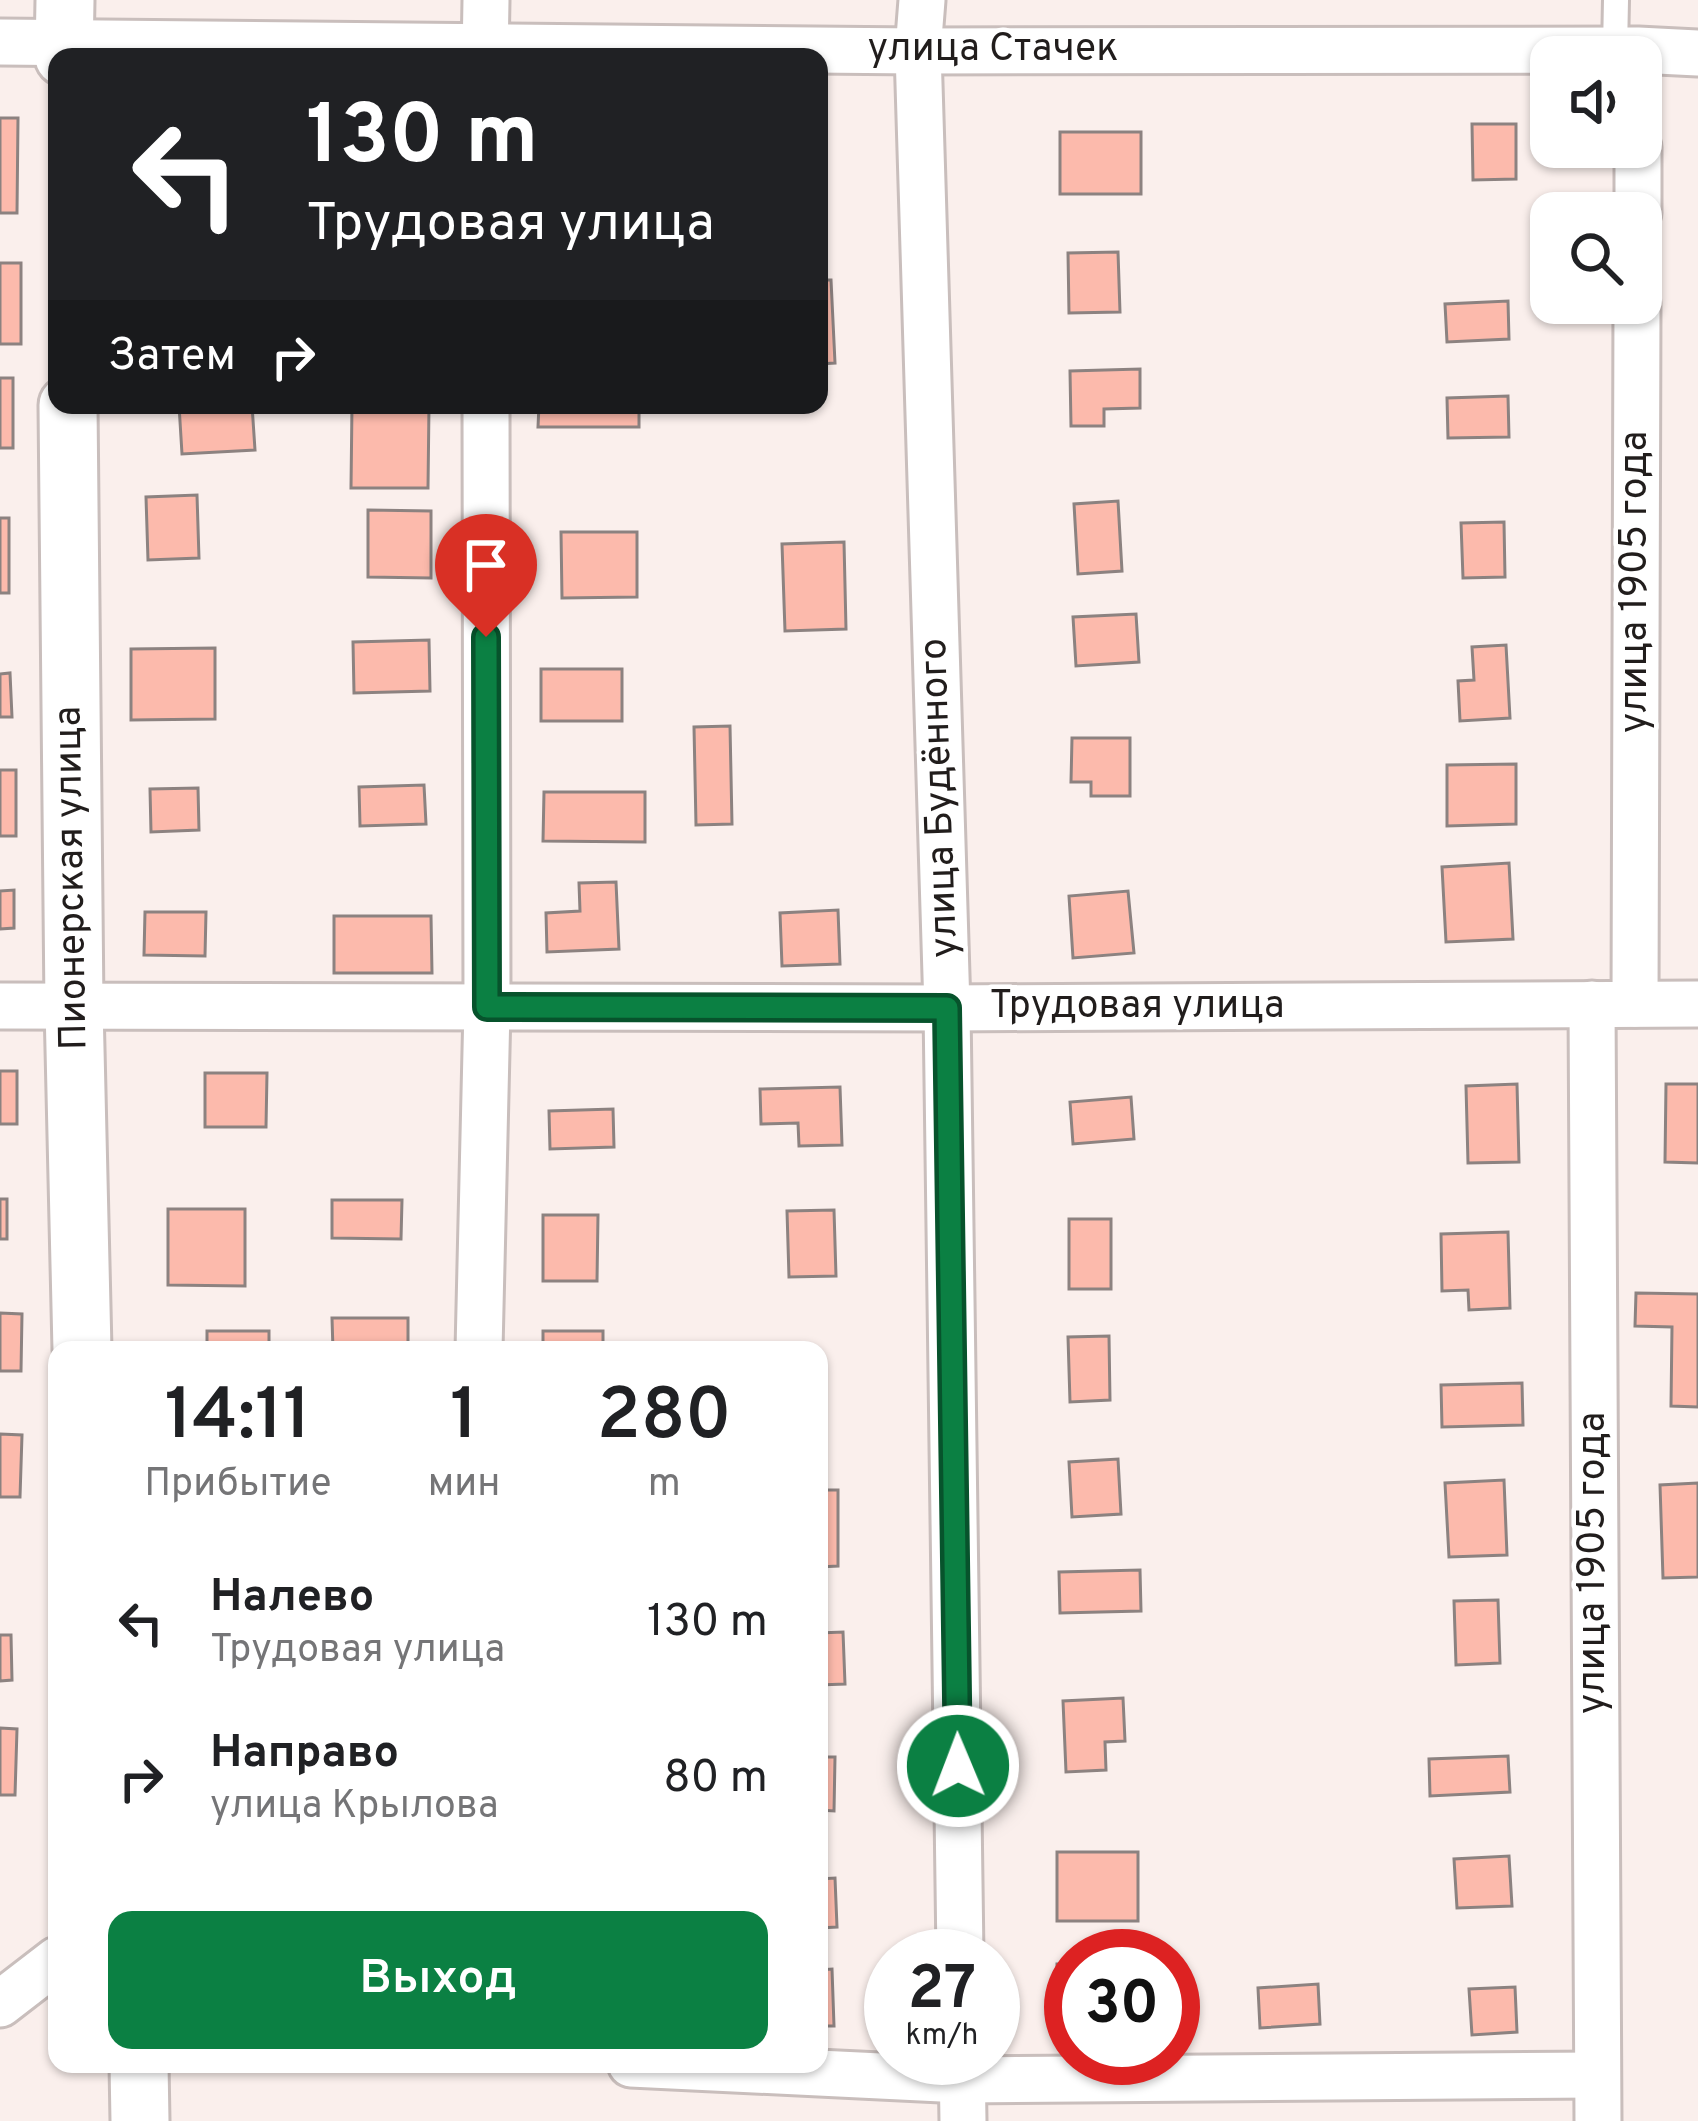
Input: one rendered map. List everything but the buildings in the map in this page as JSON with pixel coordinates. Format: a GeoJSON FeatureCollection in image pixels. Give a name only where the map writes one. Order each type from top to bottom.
{"type":"FeatureCollection","features":[{"type":"Feature","properties":{"kind":"street"},"geometry":{"type":"LineString","coordinates":[[485,48],[486,0]]}},
{"type":"Feature","properties":{"kind":"street","name":"улица Будённого"},"geometry":{"type":"LineString","coordinates":[[922,0],[918,51],[947,1008],[960,1929]]}},
{"type":"Feature","properties":{"kind":"street","name":"улица Стачек"},"geometry":{"type":"LineString","coordinates":[[0,41],[64,33],[396,48]]}},
{"type":"Feature","properties":{"kind":"street","name":"улица Стачек"},"geometry":{"type":"LineString","coordinates":[[828,51],[1530,52]]}},
{"type":"Feature","properties":{"kind":"street","name":"улица Стачек"},"geometry":{"type":"LineString","coordinates":[[1662,52],[1698,53]]}},
{"type":"Feature","properties":{"kind":"street","name":"улица 1905 года"},"geometry":{"type":"LineString","coordinates":[[1598,2121],[1613,1004],[1636,324]]}},
{"type":"Feature","properties":{"kind":"street","name":"Пионерская улица"},"geometry":{"type":"LineString","coordinates":[[68,414],[82,1341]]}},
{"type":"Feature","properties":{"kind":"street"},"geometry":{"type":"LineString","coordinates":[[479,1341],[487,1007],[486,414]]}},
{"type":"Feature","properties":{"kind":"street","name":"Трудовая улица"},"geometry":{"type":"LineString","coordinates":[[0,1006],[1698,1004]]}},
{"type":"Feature","properties":{"kind":"street"},"geometry":{"type":"LineString","coordinates":[[0,2004],[48,1967]]}},
{"type":"Feature","properties":{"kind":"street"},"geometry":{"type":"LineString","coordinates":[[139,2073],[140,2121]]}},
{"type":"Feature","properties":{"kind":"street"},"geometry":{"type":"LineString","coordinates":[[766,2073],[962,2086],[1596,2075]]}},
{"type":"Feature","properties":{"kind":"lane"},"geometry":{"type":"LineString","coordinates":[[1616,0],[1626,36]]}},
{"type":"Feature","properties":{"kind":"route"},"geometry":{"type":"LineString","coordinates":[[486,637],[487,1007],[947,1008],[958,1766]]}}]}
